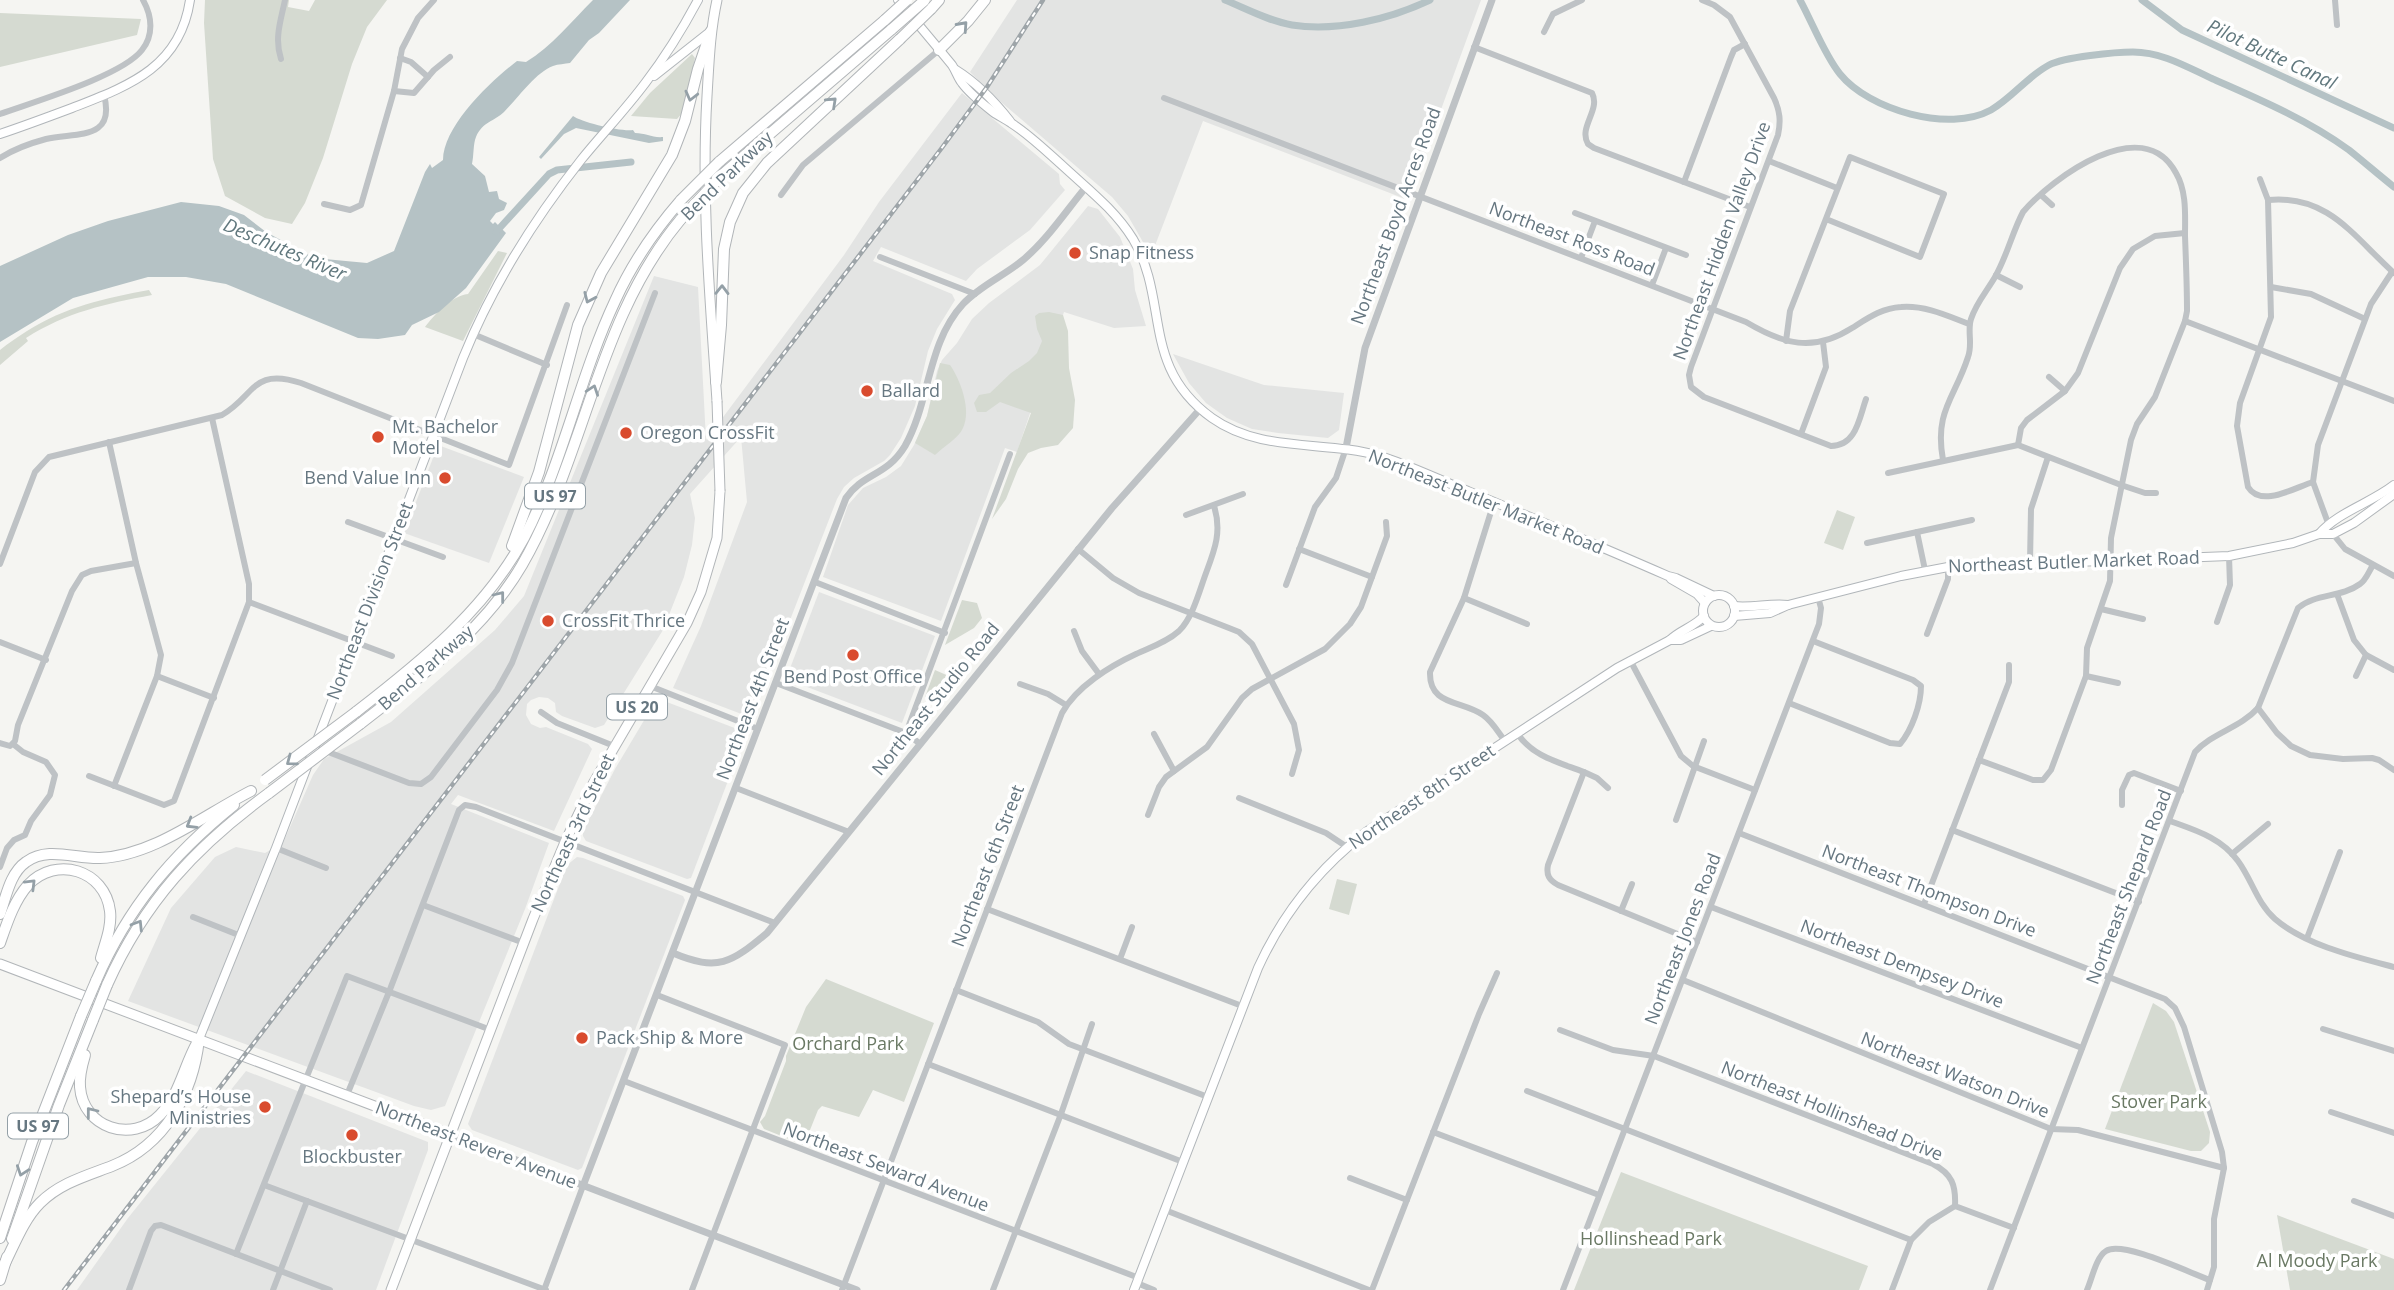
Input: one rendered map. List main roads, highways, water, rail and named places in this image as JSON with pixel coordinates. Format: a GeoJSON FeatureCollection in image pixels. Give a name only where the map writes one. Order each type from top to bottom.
{"type":"FeatureCollection","features":[{"type":"Feature","properties":{"kind":"highway","name":"Bend Parkway"},"geometry":{"type":"LineString","coordinates":[[0,1238],[32,1142],[96,980],[126,922],[157,878],[190,843],[251,791],[411,669],[454,629],[494,583],[512,559],[534,517],[600,336],[625,279],[651,237],[681,200],[719,162],[907,0]]}},
{"type":"Feature","properties":{"kind":"highway"},"geometry":{"type":"LineString","coordinates":[[716,382],[724,249],[730,222],[743,193],[767,163],[900,38],[927,3],[939,0]]}},
{"type":"Feature","properties":{"kind":"highway"},"geometry":{"type":"LineString","coordinates":[[939,50],[985,0]]}},
{"type":"Feature","properties":{"kind":"highway","name":"Bend Parkway"},"geometry":{"type":"LineString","coordinates":[[0,1280],[32,1178],[92,1022],[107,985],[139,923],[171,880],[204,845],[360,724],[462,640],[496,602],[520,568],[544,523],[623,312],[650,260],[681,219],[723,174],[892,29],[927,3]]}},
{"type":"Feature","properties":{"kind":"highway"},"geometry":{"type":"LineString","coordinates":[[494,583],[516,540],[539,472],[578,324],[600,273],[672,155],[685,121],[711,31]]}},
{"type":"Feature","properties":{"kind":"highway"},"geometry":{"type":"LineString","coordinates":[[0,914],[15,873],[24,863],[36,857],[48,854],[97,859],[133,852],[164,839],[251,791]]}},
{"type":"Feature","properties":{"kind":"highway"},"geometry":{"type":"LineString","coordinates":[[0,943],[18,900],[38,876],[62,868],[85,873],[106,895],[110,911],[109,928],[96,980]]}},
{"type":"Feature","properties":{"kind":"highway"},"geometry":{"type":"LineString","coordinates":[[92,1022],[80,1075],[83,1101],[98,1121],[109,1128],[123,1131],[150,1124],[160,1115],[177,1090],[199,1040]]}},
{"type":"Feature","properties":{"kind":"highway"},"geometry":{"type":"LineString","coordinates":[[5,1264],[26,1223],[40,1203],[67,1183],[135,1155],[163,1131],[182,1101],[197,1062],[199,1040]]}},
{"type":"Feature","properties":{"kind":"main road"},"geometry":{"type":"LineString","coordinates":[[0,134],[133,83],[168,52],[181,31],[190,0]]}},
{"type":"Feature","properties":{"kind":"main road"},"geometry":{"type":"LineString","coordinates":[[646,82],[698,0]]}},
{"type":"Feature","properties":{"kind":"main road","name":"Northeast 3rd Street"},"geometry":{"type":"LineString","coordinates":[[391,1290],[565,842],[614,746],[687,624],[701,592],[717,538],[720,491],[705,223],[704,146],[711,31],[717,0]]}},
{"type":"Feature","properties":{"kind":"main road","name":"Northeast Butler Market Road"},"geometry":{"type":"LineString","coordinates":[[898,0],[955,69],[967,76],[999,106],[1012,123],[1107,205],[1133,241],[1149,280],[1165,358],[1185,391],[1201,408],[1233,431],[1249,437],[1346,448],[1389,459],[1714,596]]}},
{"type":"Feature","properties":{"kind":"main road"},"geometry":{"type":"LineString","coordinates":[[646,82],[711,31]]}},
{"type":"Feature","properties":{"kind":"main road","name":"Northeast Division Street"},"geometry":{"type":"LineString","coordinates":[[199,1040],[276,848],[473,334],[524,239],[569,176],[646,82]]}},
{"type":"Feature","properties":{"kind":"main road"},"geometry":{"type":"LineString","coordinates":[[2319,534],[2328,523],[2394,486]]}},
{"type":"Feature","properties":{"kind":"main road"},"geometry":{"type":"LineString","coordinates":[[2333,534],[2337,526],[2374,505],[2394,486]]}},
{"type":"Feature","properties":{"kind":"main road"},"geometry":{"type":"LineString","coordinates":[[2333,534],[2394,495]]}},
{"type":"Feature","properties":{"kind":"main road","name":"Northeast Butler Market Road"},"geometry":{"type":"LineString","coordinates":[[1734,616],[1770,613],[1818,597],[1948,566],[2229,556],[2273,548],[2319,534],[2333,534]]}},
{"type":"Feature","properties":{"kind":"main road","name":"Northeast Butler Market Road"},"geometry":{"type":"LineString","coordinates":[[1668,576],[1697,594],[1705,603]]}},
{"type":"Feature","properties":{"kind":"main road"},"geometry":{"type":"LineString","coordinates":[[1714,596],[1728,598],[1734,606],[1734,616],[1726,626],[1712,626],[1704,616],[1705,603],[1714,596]]}},
{"type":"Feature","properties":{"kind":"main road","name":"Northeast Butler Market Road"},"geometry":{"type":"LineString","coordinates":[[1734,606],[1747,608],[1788,605]]}},
{"type":"Feature","properties":{"kind":"main road","name":"Northeast 8th Street"},"geometry":{"type":"LineString","coordinates":[[1137,1284],[1258,968],[1279,926],[1308,885],[1347,847],[1376,825],[1630,660],[1696,625],[1704,616]]}},
{"type":"Feature","properties":{"kind":"main road","name":"Northeast 8th Street"},"geometry":{"type":"LineString","coordinates":[[1670,640],[1681,640],[1712,626]]}},
{"type":"Feature","properties":{"kind":"main road","name":"Northeast Revere Avenue"},"geometry":{"type":"LineString","coordinates":[[0,964],[451,1135]]}},
{"type":"Feature","properties":{"kind":"water","name":"Deschutes River"},"geometry":{"type":"Polygon","coordinates":[[[593,0],[630,0],[589,40],[570,63],[546,69],[504,112],[485,125],[476,137],[472,164],[485,176],[489,192],[497,191],[499,199],[507,203],[504,210],[496,213],[490,221],[493,224],[495,222],[506,233],[466,288],[439,312],[412,325],[405,335],[378,339],[358,338],[226,284],[186,277],[148,277],[73,298],[0,342],[0,266],[68,235],[108,221],[181,202],[219,206],[244,215],[266,232],[314,258],[367,263],[394,251],[425,172],[430,164],[432,168],[443,160],[451,133],[470,105],[517,61],[526,62],[544,49],[593,0]]]}},
{"type":"Feature","properties":{"kind":"water"},"geometry":{"type":"Polygon","coordinates":[[[573,116],[602,126],[663,137],[663,141],[649,143],[576,128],[564,134],[541,159],[539,157],[573,116]]]}},
{"type":"Feature","properties":{"kind":"waterway"},"geometry":{"type":"LineString","coordinates":[[1225,0],[1266,18],[1309,27],[1345,25],[1381,18],[1430,0]]}},
{"type":"Feature","properties":{"kind":"waterway"},"geometry":{"type":"LineString","coordinates":[[1800,0],[1840,74],[1870,98],[1911,114],[1932,118],[1974,117],[1999,105],[2034,75],[2056,62],[2103,54],[2144,53],[2184,65],[2300,120],[2349,150],[2394,187]]}},
{"type":"Feature","properties":{"kind":"waterway","name":"Pilot Butte Canal"},"geometry":{"type":"LineString","coordinates":[[2142,0],[2182,30],[2394,128]]}},
{"type":"Feature","properties":{"kind":"waterway"},"geometry":{"type":"LineString","coordinates":[[496,232],[549,174],[557,170],[631,162]]}},
{"type":"Feature","properties":{"kind":"railway"},"geometry":{"type":"LineString","coordinates":[[64,1290],[941,149],[987,87],[1043,0]]}},
{"type":"Feature","properties":{"kind":"place","name":"Snap Fitness"},"geometry":{"type":"Point","coordinates":[1075,253]}},
{"type":"Feature","properties":{"kind":"place","name":"Ballard"},"geometry":{"type":"Point","coordinates":[867,391]}},
{"type":"Feature","properties":{"kind":"place","name":"Oregon CrossFit"},"geometry":{"type":"Point","coordinates":[626,433]}},
{"type":"Feature","properties":{"kind":"place","name":"Mt. Bachelor Motel"},"geometry":{"type":"Point","coordinates":[378,437]}},
{"type":"Feature","properties":{"kind":"place","name":"Bend Value Inn"},"geometry":{"type":"Point","coordinates":[445,478]}},
{"type":"Feature","properties":{"kind":"place","name":"CrossFit Thrice"},"geometry":{"type":"Point","coordinates":[548,621]}},
{"type":"Feature","properties":{"kind":"place","name":"Bend Post Office"},"geometry":{"type":"Point","coordinates":[853,655]}},
{"type":"Feature","properties":{"kind":"place","name":"Pack Ship & More"},"geometry":{"type":"Point","coordinates":[582,1038]}},
{"type":"Feature","properties":{"kind":"place","name":"Shepard’s House Ministries"},"geometry":{"type":"Point","coordinates":[265,1107]}},
{"type":"Feature","properties":{"kind":"place","name":"Blockbuster"},"geometry":{"type":"Point","coordinates":[352,1135]}},
{"type":"Feature","properties":{"kind":"park label","name":"Orchard Park"},"geometry":{"type":"Point","coordinates":[848,1044]}},
{"type":"Feature","properties":{"kind":"park label","name":"Stover Park"},"geometry":{"type":"Point","coordinates":[2159,1102]}},
{"type":"Feature","properties":{"kind":"park label","name":"Hollinshead Park"},"geometry":{"type":"Point","coordinates":[1651,1239]}},
{"type":"Feature","properties":{"kind":"park label","name":"Al Moody Park"},"geometry":{"type":"Point","coordinates":[2317,1261]}}]}
